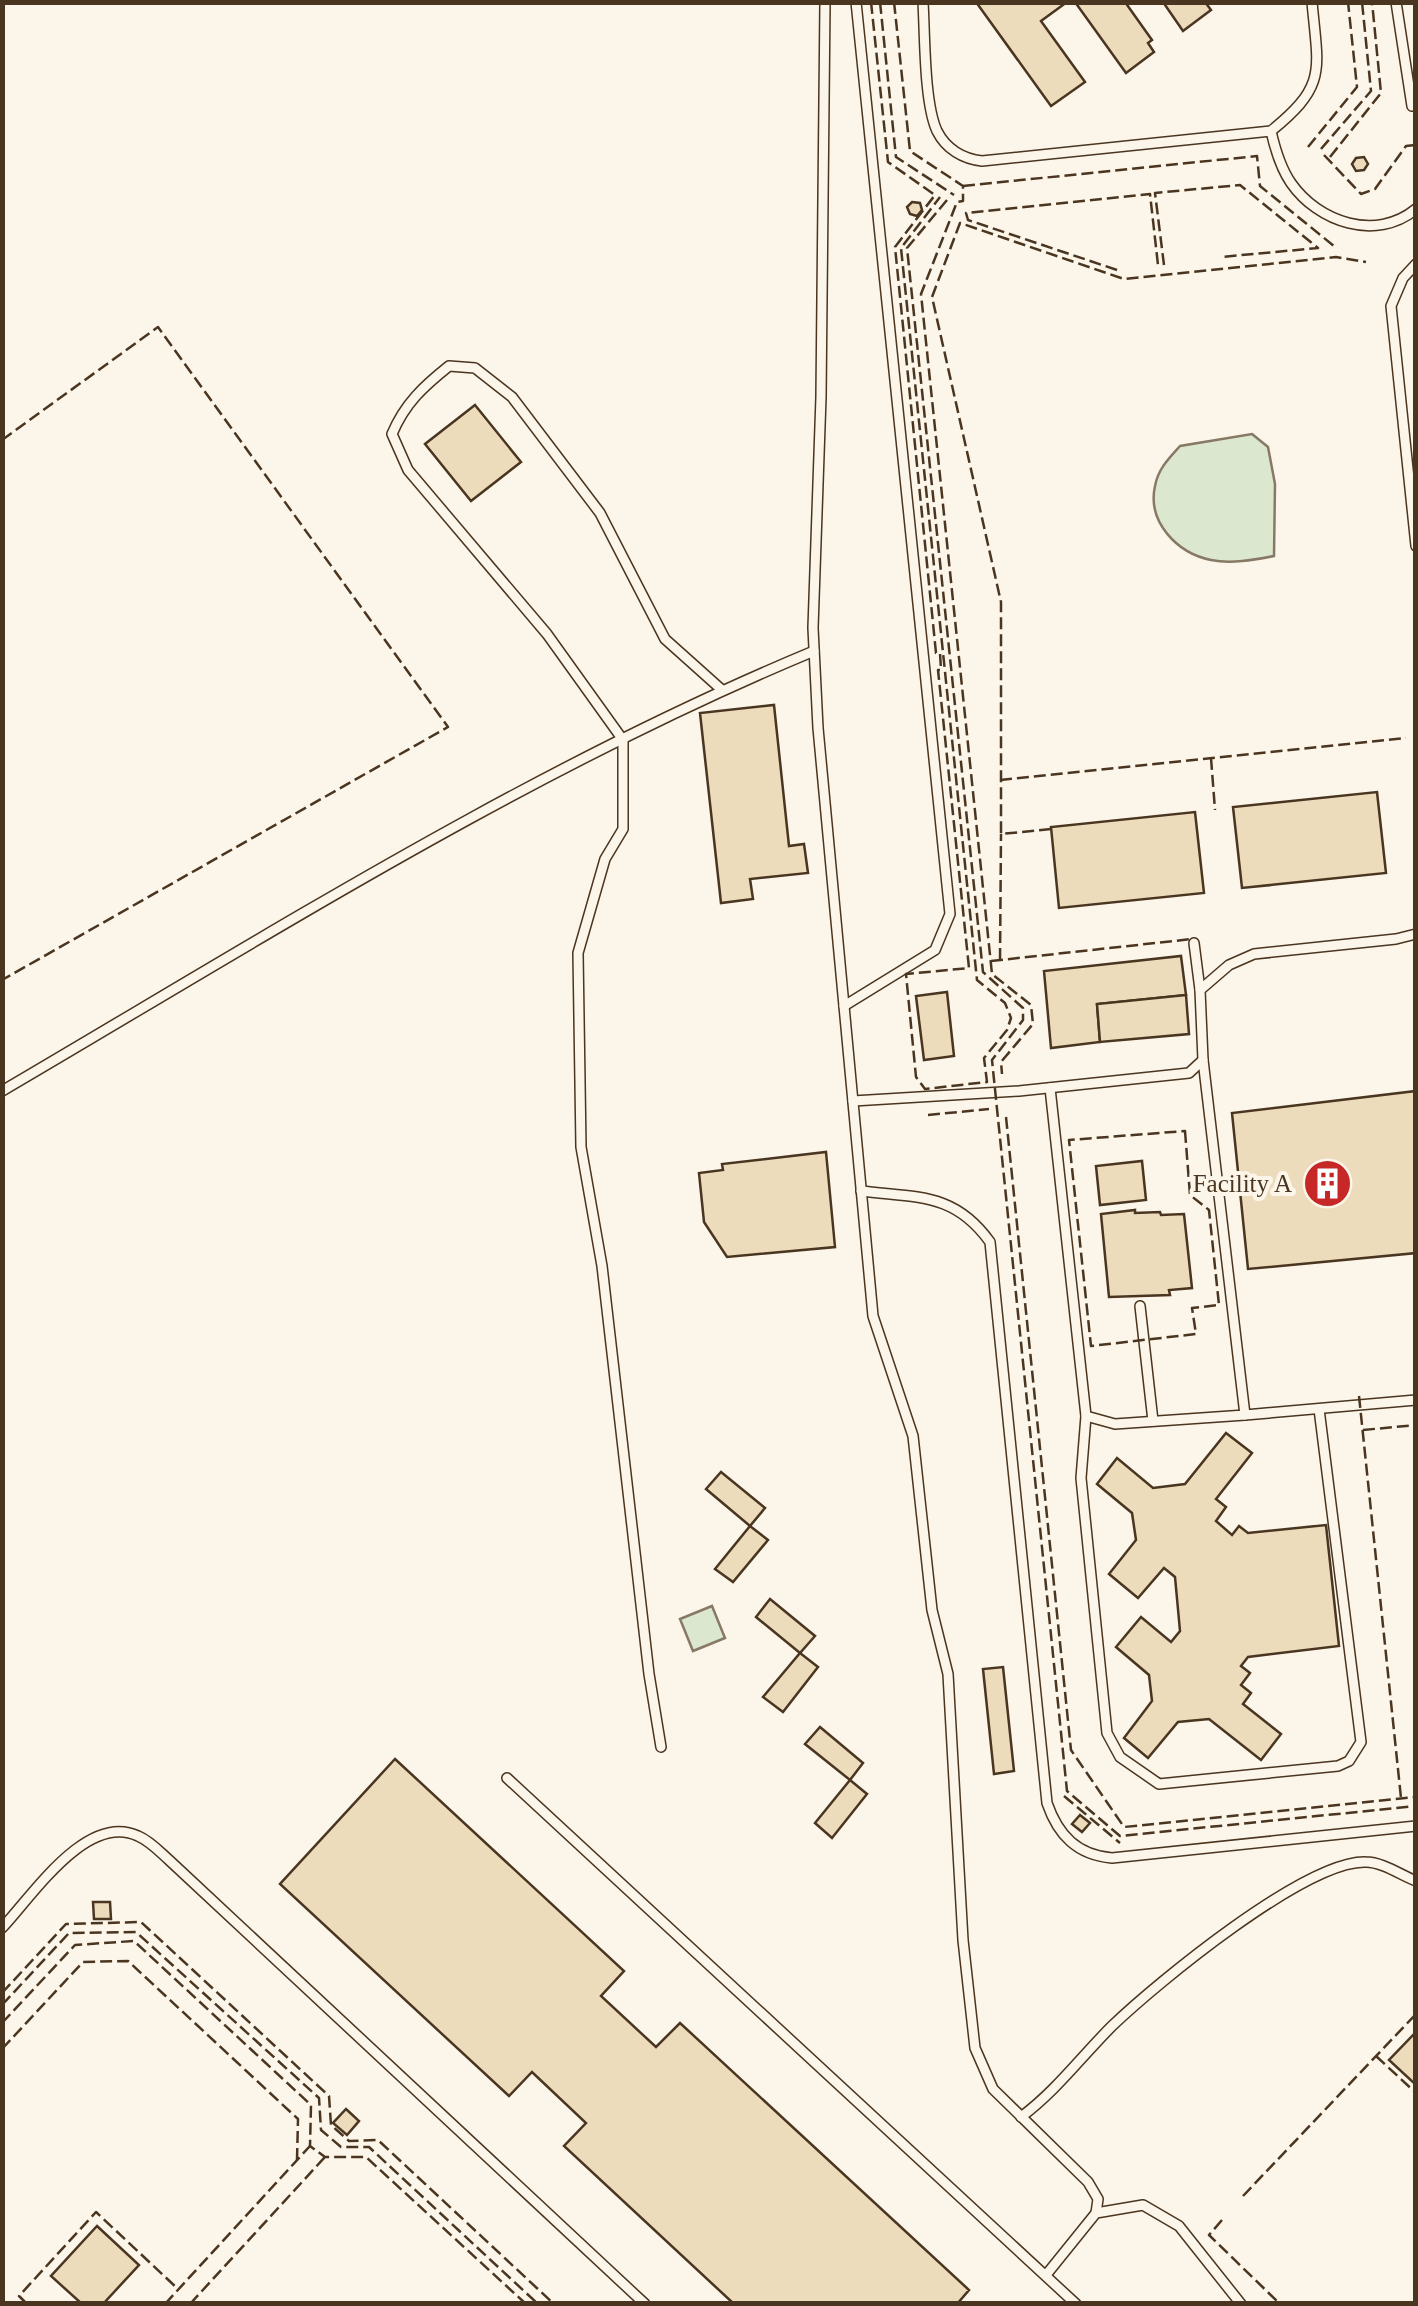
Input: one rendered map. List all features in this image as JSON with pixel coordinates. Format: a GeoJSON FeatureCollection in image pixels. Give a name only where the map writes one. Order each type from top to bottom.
{"type":"FeatureCollection","features":[{"type":"Feature","properties":{"kind":"lane"},"geometry":{"type":"LineString","coordinates":[[825,2],[814,651],[873,1316],[914,1436],[932,1610],[948,1674],[963,1940],[975,2048],[993,2089],[1052,2143],[1088,2182],[1098,2199],[1096,2213],[1046,2275]]}},
{"type":"Feature","properties":{"kind":"lane"},"geometry":{"type":"LineString","coordinates":[[844,1006],[935,950],[950,914],[856,2]]}},
{"type":"Feature","properties":{"kind":"lane"},"geometry":{"type":"LineString","coordinates":[[922,2],[936,129],[944,142],[969,160],[1270,131],[1300,106],[1313,86],[1317,71],[1312,2]]}},
{"type":"Feature","properties":{"kind":"lane"},"geometry":{"type":"LineString","coordinates":[[1396,2],[1412,106],[1416,106]]}},
{"type":"Feature","properties":{"kind":"lane"},"geometry":{"type":"LineString","coordinates":[[1270,131],[1292,186],[1326,215],[1366,227],[1388,224],[1416,209]]}},
{"type":"Feature","properties":{"kind":"lane"},"geometry":{"type":"LineString","coordinates":[[1416,264],[1403,278],[1391,306],[1416,546]]}},
{"type":"Feature","properties":{"kind":"lane"},"geometry":{"type":"LineString","coordinates":[[661,1747],[648,1674],[602,1266],[581,1147],[578,953],[605,860],[623,829],[622,740],[547,634],[408,470],[392,434],[410,401],[449,366],[474,368],[512,397],[600,513],[665,640],[722,690]]}},
{"type":"Feature","properties":{"kind":"lane"},"geometry":{"type":"LineString","coordinates":[[2,1091],[494,803],[722,690],[814,651]]}},
{"type":"Feature","properties":{"kind":"lane"},"geometry":{"type":"LineString","coordinates":[[1200,990],[1229,965],[1254,954],[1396,940],[1416,934]]}},
{"type":"Feature","properties":{"kind":"lane"},"geometry":{"type":"LineString","coordinates":[[1194,943],[1203,1060],[1246,1416]]}},
{"type":"Feature","properties":{"kind":"lane"},"geometry":{"type":"LineString","coordinates":[[853,1101],[1050,1088],[1188,1072],[1203,1060]]}},
{"type":"Feature","properties":{"kind":"lane"},"geometry":{"type":"LineString","coordinates":[[1050,1088],[1086,1416],[1082,1478],[1108,1734],[1120,1757],[1159,1784],[1338,1766],[1357,1752],[1361,1742],[1319,1409]]}},
{"type":"Feature","properties":{"kind":"lane"},"geometry":{"type":"LineString","coordinates":[[861,1191],[944,1201],[967,1216],[990,1242],[1047,1802],[1062,1833],[1080,1849],[1112,1858],[1416,1826]]}},
{"type":"Feature","properties":{"kind":"lane"},"geometry":{"type":"LineString","coordinates":[[1140,1306],[1153,1421]]}},
{"type":"Feature","properties":{"kind":"lane"},"geometry":{"type":"LineString","coordinates":[[1086,1416],[1115,1424],[1416,1400]]}},
{"type":"Feature","properties":{"kind":"lane"},"geometry":{"type":"LineString","coordinates":[[507,1778],[1076,2304]]}},
{"type":"Feature","properties":{"kind":"lane"},"geometry":{"type":"LineString","coordinates":[[2,1928],[88,1838],[112,1831],[136,1835],[169,1860],[646,2304]]}},
{"type":"Feature","properties":{"kind":"lane"},"geometry":{"type":"LineString","coordinates":[[1020,2117],[1048,2097],[1114,2024],[1218,1939],[1290,1888],[1337,1867],[1367,1862],[1416,1882]]}},
{"type":"Feature","properties":{"kind":"lane"},"geometry":{"type":"LineString","coordinates":[[1096,2213],[1142,2205],[1179,2226],[1241,2304]]}},
{"type":"Feature","properties":{"kind":"green space"},"geometry":{"type":"Polygon","coordinates":[[[1252,434],[1268,447],[1275,484],[1274,556],[1226,562],[1187,551],[1167,534],[1156,512],[1155,486],[1161,469],[1180,446],[1252,434]]]}},
{"type":"Feature","properties":{"kind":"green space"},"geometry":{"type":"Polygon","coordinates":[[[712,1606],[725,1638],[693,1651],[680,1619],[712,1606]]]}},
{"type":"Feature","properties":{"kind":"building"},"geometry":{"type":"Polygon","coordinates":[[[976,2],[1067,2],[1041,21],[1085,82],[1051,106],[976,2]]]}},
{"type":"Feature","properties":{"kind":"building"},"geometry":{"type":"Polygon","coordinates":[[[1075,2],[1125,2],[1152,40],[1148,43],[1154,52],[1126,73],[1075,2]]]}},
{"type":"Feature","properties":{"kind":"building"},"geometry":{"type":"Polygon","coordinates":[[[1163,2],[1205,2],[1211,10],[1183,31],[1163,2]]]}},
{"type":"Feature","properties":{"kind":"building"},"geometry":{"type":"Polygon","coordinates":[[[1364,157],[1368,164],[1364,170],[1356,171],[1352,164],[1356,158],[1364,157]]]}},
{"type":"Feature","properties":{"kind":"building"},"geometry":{"type":"Polygon","coordinates":[[[912,202],[920,203],[922,210],[917,216],[910,214],[907,207],[912,202]]]}},
{"type":"Feature","properties":{"kind":"building"},"geometry":{"type":"Polygon","coordinates":[[[475,405],[521,462],[471,501],[425,444],[475,405]]]}},
{"type":"Feature","properties":{"kind":"building"},"geometry":{"type":"Polygon","coordinates":[[[774,705],[789,846],[804,844],[808,873],[750,879],[753,899],[721,903],[700,713],[774,705]]]}},
{"type":"Feature","properties":{"kind":"building"},"geometry":{"type":"Polygon","coordinates":[[[1377,792],[1386,873],[1242,888],[1233,807],[1377,792]]]}},
{"type":"Feature","properties":{"kind":"building"},"geometry":{"type":"Polygon","coordinates":[[[1195,812],[1204,893],[1059,908],[1051,827],[1195,812]]]}},
{"type":"Feature","properties":{"kind":"building"},"geometry":{"type":"Polygon","coordinates":[[[1181,956],[1186,995],[1097,1004],[1100,1042],[1051,1048],[1044,971],[1181,956]]]}},
{"type":"Feature","properties":{"kind":"building"},"geometry":{"type":"Polygon","coordinates":[[[947,992],[954,1056],[924,1060],[916,996],[947,992]]]}},
{"type":"Feature","properties":{"kind":"building"},"geometry":{"type":"Polygon","coordinates":[[[1186,995],[1189,1034],[1100,1042],[1097,1004],[1186,995]]]}},
{"type":"Feature","properties":{"kind":"building","name":"Facility A"},"geometry":{"type":"Polygon","coordinates":[[[1416,1091],[1416,1253],[1248,1269],[1232,1113],[1416,1091]]]}},
{"type":"Feature","properties":{"kind":"building"},"geometry":{"type":"Polygon","coordinates":[[[826,1152],[835,1247],[727,1257],[704,1222],[699,1173],[723,1170],[722,1164],[826,1152]]]}},
{"type":"Feature","properties":{"kind":"building"},"geometry":{"type":"Polygon","coordinates":[[[1142,1161],[1146,1200],[1100,1205],[1096,1166],[1142,1161]]]}},
{"type":"Feature","properties":{"kind":"building"},"geometry":{"type":"Polygon","coordinates":[[[1135,1210],[1184,1214],[1192,1288],[1169,1290],[1170,1295],[1109,1297],[1101,1214],[1135,1210]]]}},
{"type":"Feature","properties":{"kind":"building"},"geometry":{"type":"Polygon","coordinates":[[[1226,1433],[1252,1453],[1216,1499],[1226,1507],[1216,1521],[1232,1535],[1239,1526],[1248,1533],[1326,1525],[1339,1646],[1248,1657],[1241,1666],[1250,1673],[1241,1685],[1251,1693],[1243,1704],[1281,1734],[1261,1760],[1209,1719],[1178,1722],[1148,1758],[1124,1738],[1152,1701],[1149,1675],[1116,1647],[1141,1617],[1171,1642],[1180,1631],[1175,1577],[1164,1568],[1138,1598],[1109,1574],[1136,1540],[1132,1513],[1097,1484],[1117,1458],[1153,1488],[1185,1484],[1226,1433]]]}},
{"type":"Feature","properties":{"kind":"building"},"geometry":{"type":"Polygon","coordinates":[[[721,1472],[765,1508],[750,1526],[706,1489],[721,1472]]]}},
{"type":"Feature","properties":{"kind":"building"},"geometry":{"type":"Polygon","coordinates":[[[750,1526],[768,1540],[733,1582],[715,1569],[750,1526]]]}},
{"type":"Feature","properties":{"kind":"building"},"geometry":{"type":"Polygon","coordinates":[[[770,1599],[815,1636],[800,1653],[756,1617],[770,1599]]]}},
{"type":"Feature","properties":{"kind":"building"},"geometry":{"type":"Polygon","coordinates":[[[800,1653],[818,1667],[783,1712],[763,1697],[800,1653]]]}},
{"type":"Feature","properties":{"kind":"building"},"geometry":{"type":"Polygon","coordinates":[[[1003,1667],[1014,1771],[994,1774],[983,1669],[1003,1667]]]}},
{"type":"Feature","properties":{"kind":"building"},"geometry":{"type":"Polygon","coordinates":[[[820,1727],[863,1763],[850,1780],[805,1744],[820,1727]]]}},
{"type":"Feature","properties":{"kind":"building"},"geometry":{"type":"Polygon","coordinates":[[[395,1759],[624,1971],[601,1996],[656,2047],[680,2023],[969,2290],[957,2304],[734,2304],[564,2146],[586,2123],[532,2072],[509,2096],[280,1884],[395,1759]]]}},
{"type":"Feature","properties":{"kind":"building"},"geometry":{"type":"Polygon","coordinates":[[[850,1780],[867,1794],[832,1838],[815,1823],[850,1780]]]}},
{"type":"Feature","properties":{"kind":"building"},"geometry":{"type":"Polygon","coordinates":[[[1080,1815],[1090,1823],[1082,1832],[1072,1824],[1080,1815]]]}},
{"type":"Feature","properties":{"kind":"building"},"geometry":{"type":"Polygon","coordinates":[[[93,1902],[110,1902],[111,1919],[94,1919],[93,1902]]]}},
{"type":"Feature","properties":{"kind":"building"},"geometry":{"type":"Polygon","coordinates":[[[1416,2032],[1416,2085],[1389,2060],[1416,2032]]]}},
{"type":"Feature","properties":{"kind":"building"},"geometry":{"type":"Polygon","coordinates":[[[346,2109],[359,2121],[347,2135],[333,2123],[346,2109]]]}},
{"type":"Feature","properties":{"kind":"building"},"geometry":{"type":"Polygon","coordinates":[[[97,2226],[139,2265],[103,2304],[82,2304],[51,2276],[97,2226]]]}},
{"type":"Feature","properties":{"kind":"fence"},"geometry":{"type":"LineString","coordinates":[[871,2],[888,162],[935,195],[895,247],[936,653],[940,653],[938,670],[969,968],[906,974],[916,1077],[925,1089],[987,1082],[984,1058],[1007,1030],[1011,1018],[1005,1003],[977,980],[901,248],[940,197]]}},
{"type":"Feature","properties":{"kind":"fence"},"geometry":{"type":"LineString","coordinates":[[880,2],[896,157],[954,195]]}},
{"type":"Feature","properties":{"kind":"fence"},"geometry":{"type":"LineString","coordinates":[[894,2],[910,151],[963,186],[963,201],[957,202],[921,294],[992,974],[1031,1005],[1033,1024],[1001,1062],[1002,1074]]}},
{"type":"Feature","properties":{"kind":"fence"},"geometry":{"type":"LineString","coordinates":[[1308,147],[1357,87],[1348,2]]}},
{"type":"Feature","properties":{"kind":"fence"},"geometry":{"type":"LineString","coordinates":[[1321,149],[1371,91],[1362,2]]}},
{"type":"Feature","properties":{"kind":"fence"},"geometry":{"type":"LineString","coordinates":[[1330,157],[1381,93],[1372,2]]}},
{"type":"Feature","properties":{"kind":"fence"},"geometry":{"type":"LineString","coordinates":[[1324,155],[1361,194],[1375,189],[1406,146],[1416,145]]}},
{"type":"Feature","properties":{"kind":"fence"},"geometry":{"type":"LineString","coordinates":[[963,186],[1257,156],[1260,186],[1334,246]]}},
{"type":"Feature","properties":{"kind":"fence"},"geometry":{"type":"LineString","coordinates":[[1164,265],[1155,193],[1240,185],[1318,248],[1221,257]]}},
{"type":"Feature","properties":{"kind":"fence"},"geometry":{"type":"LineString","coordinates":[[1117,270],[968,220],[966,213],[1150,194],[1158,265]]}},
{"type":"Feature","properties":{"kind":"fence"},"geometry":{"type":"LineString","coordinates":[[947,200],[907,248],[983,972],[1023,1008],[1023,1020],[992,1060],[1067,1791],[1120,1836],[1416,1806]]}},
{"type":"Feature","properties":{"kind":"fence"},"geometry":{"type":"LineString","coordinates":[[1051,829],[1001,834],[1001,602],[932,297],[960,223],[1124,279],[1336,257],[1366,262]]}},
{"type":"Feature","properties":{"kind":"fence"},"geometry":{"type":"LineString","coordinates":[[2,440],[158,327],[448,727],[2,980]]}},
{"type":"Feature","properties":{"kind":"fence"},"geometry":{"type":"LineString","coordinates":[[1000,780],[1406,738]]}},
{"type":"Feature","properties":{"kind":"fence"},"geometry":{"type":"LineString","coordinates":[[1211,758],[1215,810]]}},
{"type":"Feature","properties":{"kind":"fence"},"geometry":{"type":"LineString","coordinates":[[1000,960],[1001,834]]}},
{"type":"Feature","properties":{"kind":"fence"},"geometry":{"type":"LineString","coordinates":[[991,961],[1192,939]]}},
{"type":"Feature","properties":{"kind":"fence"},"geometry":{"type":"LineString","coordinates":[[928,1115],[989,1109]]}},
{"type":"Feature","properties":{"kind":"fence"},"geometry":{"type":"LineString","coordinates":[[1006,1117],[1071,1750],[1124,1827],[1416,1797]]}},
{"type":"Feature","properties":{"kind":"fence"},"geometry":{"type":"LineString","coordinates":[[1185,1131],[1190,1195],[1209,1210],[1219,1305],[1192,1308],[1196,1334],[1091,1346],[1069,1140],[1185,1131]]}},
{"type":"Feature","properties":{"kind":"fence"},"geometry":{"type":"LineString","coordinates":[[1359,1396],[1401,1798]]}},
{"type":"Feature","properties":{"kind":"fence"},"geometry":{"type":"LineString","coordinates":[[1363,1430],[1416,1425]]}},
{"type":"Feature","properties":{"kind":"fence"},"geometry":{"type":"LineString","coordinates":[[1064,1796],[1120,1843]]}},
{"type":"Feature","properties":{"kind":"fence"},"geometry":{"type":"LineString","coordinates":[[2,1993],[66,1924],[141,1922],[329,2096],[331,2125],[349,2141],[378,2140],[554,2304]]}},
{"type":"Feature","properties":{"kind":"fence"},"geometry":{"type":"LineString","coordinates":[[2,2005],[69,1933],[136,1932],[319,2098],[321,2130],[341,2147],[369,2147],[538,2304]]}},
{"type":"Feature","properties":{"kind":"fence"},"geometry":{"type":"LineString","coordinates":[[2,2023],[75,1945],[134,1941],[311,2105],[310,2146],[325,2157],[366,2157],[526,2304]]}},
{"type":"Feature","properties":{"kind":"fence"},"geometry":{"type":"LineString","coordinates":[[2,2049],[83,1962],[128,1961],[298,2119],[297,2160]]}},
{"type":"Feature","properties":{"kind":"fence"},"geometry":{"type":"LineString","coordinates":[[1243,2196],[1416,2014]]}},
{"type":"Feature","properties":{"kind":"fence"},"geometry":{"type":"LineString","coordinates":[[1376,2056],[1416,2093]]}},
{"type":"Feature","properties":{"kind":"fence"},"geometry":{"type":"LineString","coordinates":[[165,2304],[310,2146]]}},
{"type":"Feature","properties":{"kind":"fence"},"geometry":{"type":"LineString","coordinates":[[190,2304],[325,2157]]}},
{"type":"Feature","properties":{"kind":"fence"},"geometry":{"type":"LineString","coordinates":[[27,2304],[19,2296],[96,2212],[178,2289]]}},
{"type":"Feature","properties":{"kind":"fence"},"geometry":{"type":"LineString","coordinates":[[1222,2220],[1209,2235],[1280,2304]]}},
{"type":"Feature","properties":{"kind":"place","name":"Facility A"},"geometry":{"type":"Point","coordinates":[1327,1183]}}]}
